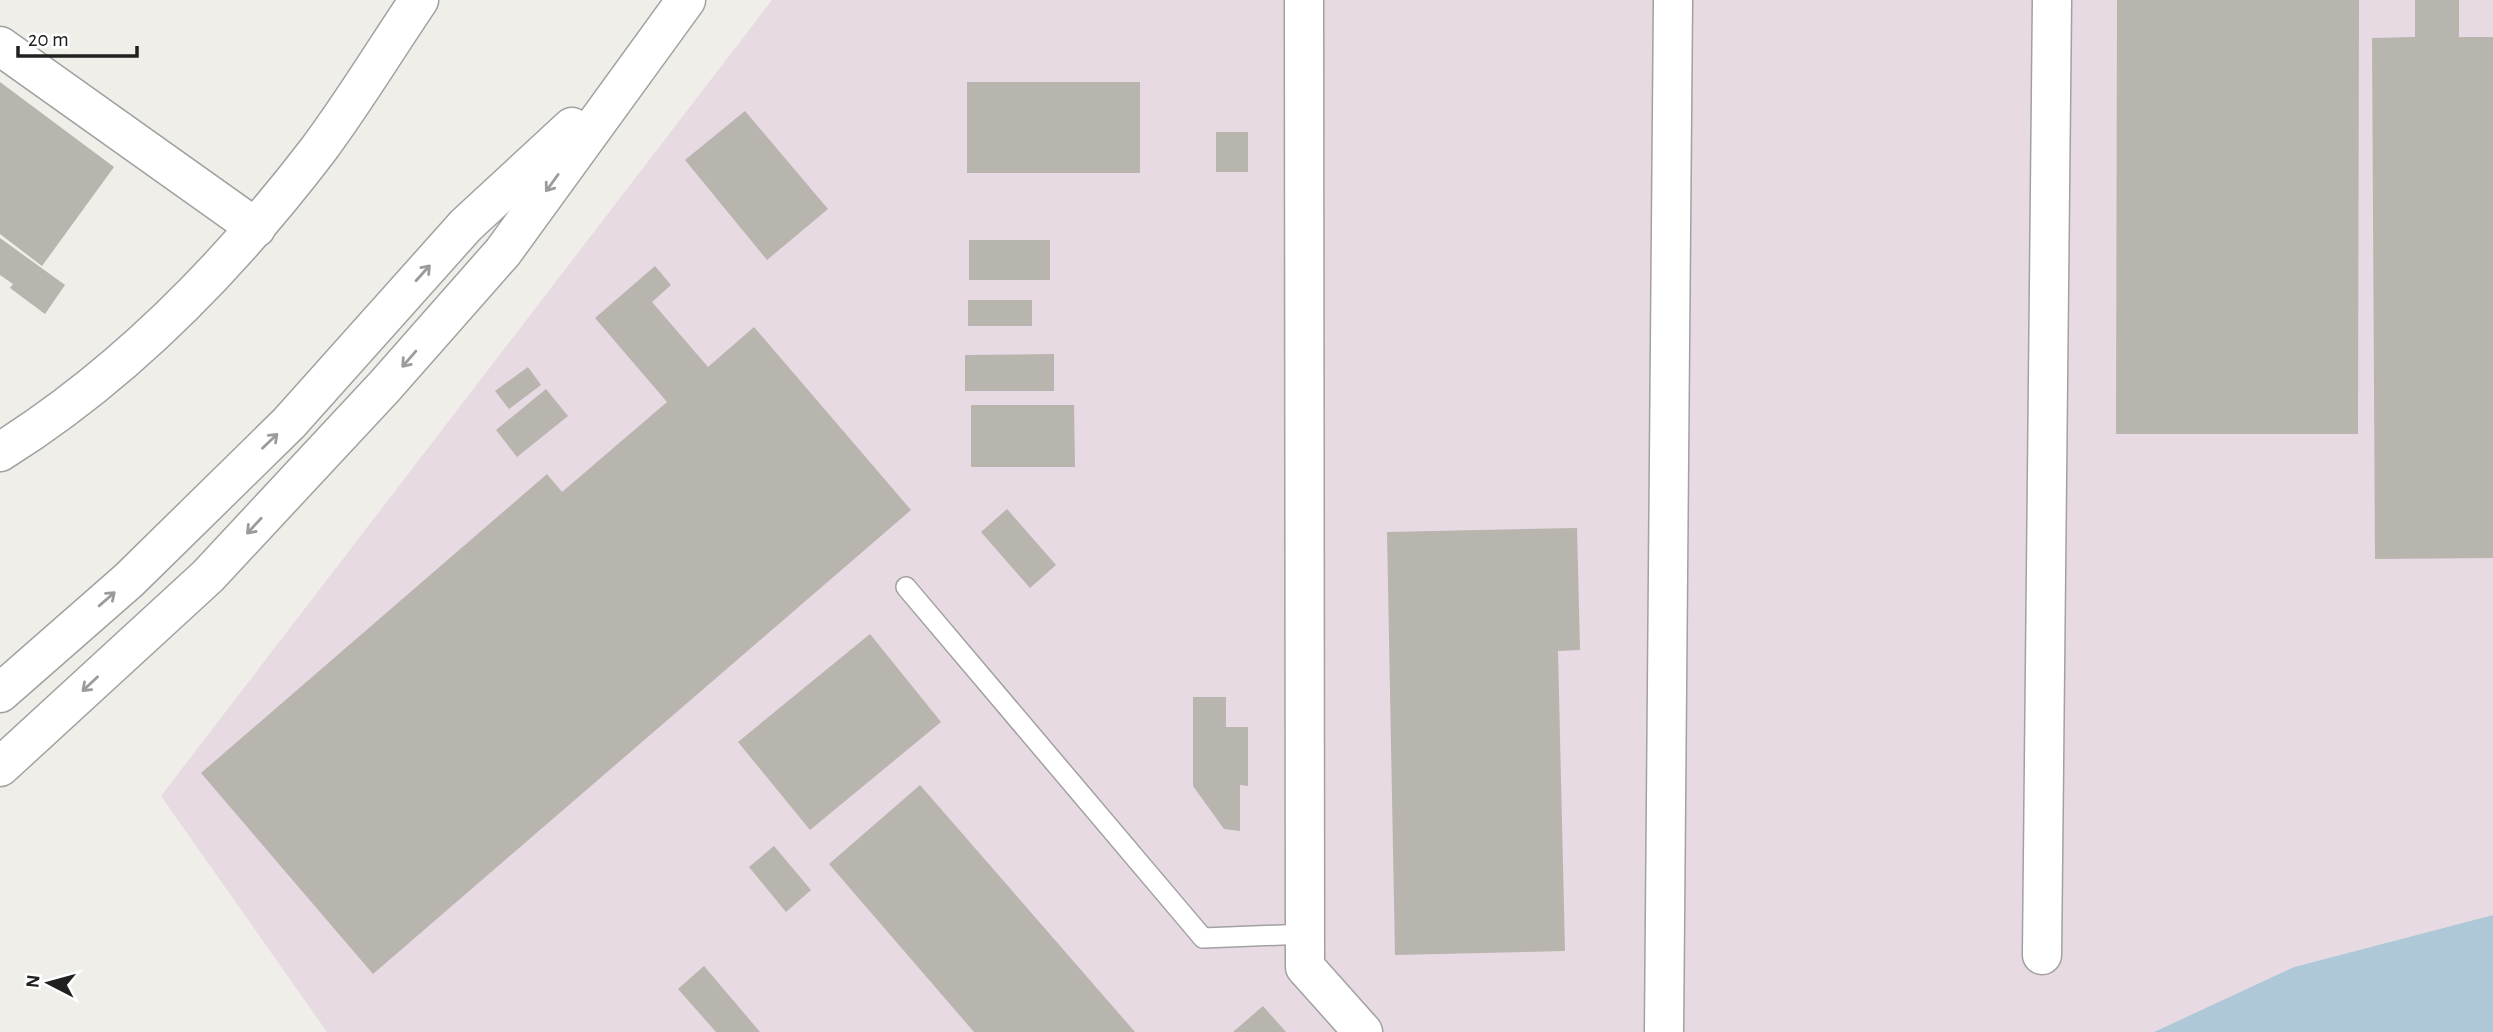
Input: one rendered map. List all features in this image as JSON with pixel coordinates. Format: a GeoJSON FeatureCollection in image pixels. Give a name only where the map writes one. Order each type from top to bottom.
{"type":"FeatureCollection","features":[{"type":"Feature","properties":{"kind":"street"},"geometry":{"type":"LineString","coordinates":[[0,452],[46,423],[133,354],[256,228],[320,148],[419,0]]}},
{"type":"Feature","properties":{"kind":"street"},"geometry":{"type":"LineString","coordinates":[[0,767],[208,576],[385,386],[503,251],[686,0]]}},
{"type":"Feature","properties":{"kind":"street"},"geometry":{"type":"LineString","coordinates":[[1304,0],[1305,967],[1363,1032]]}},
{"type":"Feature","properties":{"kind":"street"},"geometry":{"type":"LineString","coordinates":[[1664,1032],[1673,0]]}},
{"type":"Feature","properties":{"kind":"street"},"geometry":{"type":"LineString","coordinates":[[2042,955],[2052,0]]}},
{"type":"Feature","properties":{"kind":"street"},"geometry":{"type":"LineString","coordinates":[[0,46],[256,228]]}},
{"type":"Feature","properties":{"kind":"street"},"geometry":{"type":"LineString","coordinates":[[0,693],[128,580],[289,423],[466,225],[635,68]]}},
{"type":"Feature","properties":{"kind":"lane"},"geometry":{"type":"LineString","coordinates":[[906,587],[1203,938],[1306,934]]}},
{"type":"Feature","properties":{"kind":"shaded area"},"geometry":{"type":"Polygon","coordinates":[[[772,0],[2493,0],[2493,915],[2294,967],[2154,1032],[327,1032],[161,796],[772,0]]]}},
{"type":"Feature","properties":{"kind":"water"},"geometry":{"type":"Polygon","coordinates":[[[2493,915],[2493,1032],[2154,1032],[2294,967],[2493,915]]]}},
{"type":"Feature","properties":{"kind":"building"},"geometry":{"type":"Polygon","coordinates":[[[2117,0],[2359,0],[2358,434],[2116,434],[2117,0]]]}},
{"type":"Feature","properties":{"kind":"building"},"geometry":{"type":"Polygon","coordinates":[[[2415,0],[2459,0],[2459,37],[2493,37],[2493,558],[2375,559],[2372,38],[2415,37],[2415,0]]]}},
{"type":"Feature","properties":{"kind":"building"},"geometry":{"type":"Polygon","coordinates":[[[0,82],[114,167],[42,266],[0,234],[0,82]]]}},
{"type":"Feature","properties":{"kind":"building"},"geometry":{"type":"Polygon","coordinates":[[[967,82],[1140,82],[1140,173],[967,173],[967,82]]]}},
{"type":"Feature","properties":{"kind":"building"},"geometry":{"type":"Polygon","coordinates":[[[745,111],[828,209],[767,260],[685,160],[745,111]]]}},
{"type":"Feature","properties":{"kind":"building"},"geometry":{"type":"Polygon","coordinates":[[[1216,132],[1248,132],[1248,172],[1216,172],[1216,132]]]}},
{"type":"Feature","properties":{"kind":"building"},"geometry":{"type":"Polygon","coordinates":[[[0,238],[65,285],[45,314],[10,288],[13,284],[0,275],[0,238]]]}},
{"type":"Feature","properties":{"kind":"building"},"geometry":{"type":"Polygon","coordinates":[[[969,240],[1050,240],[1050,280],[969,280],[969,240]]]}},
{"type":"Feature","properties":{"kind":"building"},"geometry":{"type":"Polygon","coordinates":[[[655,266],[671,285],[652,302],[708,367],[754,327],[911,510],[373,974],[201,773],[547,474],[562,492],[667,402],[595,318],[655,266]]]}},
{"type":"Feature","properties":{"kind":"building"},"geometry":{"type":"Polygon","coordinates":[[[968,300],[1032,300],[1032,326],[968,326],[968,300]]]}},
{"type":"Feature","properties":{"kind":"building"},"geometry":{"type":"Polygon","coordinates":[[[1054,354],[1054,391],[965,391],[965,355],[1054,354]]]}},
{"type":"Feature","properties":{"kind":"building"},"geometry":{"type":"Polygon","coordinates":[[[528,367],[541,385],[509,409],[495,391],[528,367]]]}},
{"type":"Feature","properties":{"kind":"building"},"geometry":{"type":"Polygon","coordinates":[[[546,389],[568,416],[517,457],[496,430],[546,389]]]}},
{"type":"Feature","properties":{"kind":"building"},"geometry":{"type":"Polygon","coordinates":[[[971,405],[1074,405],[1075,467],[971,467],[971,405]]]}},
{"type":"Feature","properties":{"kind":"building"},"geometry":{"type":"Polygon","coordinates":[[[1007,509],[1056,565],[1030,588],[981,532],[1007,509]]]}},
{"type":"Feature","properties":{"kind":"building"},"geometry":{"type":"Polygon","coordinates":[[[1577,528],[1580,650],[1558,651],[1565,951],[1395,955],[1387,532],[1577,528]]]}},
{"type":"Feature","properties":{"kind":"building"},"geometry":{"type":"Polygon","coordinates":[[[870,634],[941,722],[810,830],[738,742],[870,634]]]}},
{"type":"Feature","properties":{"kind":"building"},"geometry":{"type":"Polygon","coordinates":[[[1193,697],[1226,697],[1226,727],[1248,727],[1248,786],[1240,785],[1240,831],[1224,829],[1193,786],[1193,697]]]}},
{"type":"Feature","properties":{"kind":"building"},"geometry":{"type":"Polygon","coordinates":[[[920,785],[1135,1032],[974,1032],[829,864],[920,785]]]}},
{"type":"Feature","properties":{"kind":"building"},"geometry":{"type":"Polygon","coordinates":[[[774,846],[811,890],[786,912],[749,867],[774,846]]]}},
{"type":"Feature","properties":{"kind":"building"},"geometry":{"type":"Polygon","coordinates":[[[704,966],[760,1032],[716,1032],[678,989],[704,966]]]}},
{"type":"Feature","properties":{"kind":"building"},"geometry":{"type":"Polygon","coordinates":[[[1263,1006],[1286,1032],[1233,1032],[1263,1006]]]}}]}
